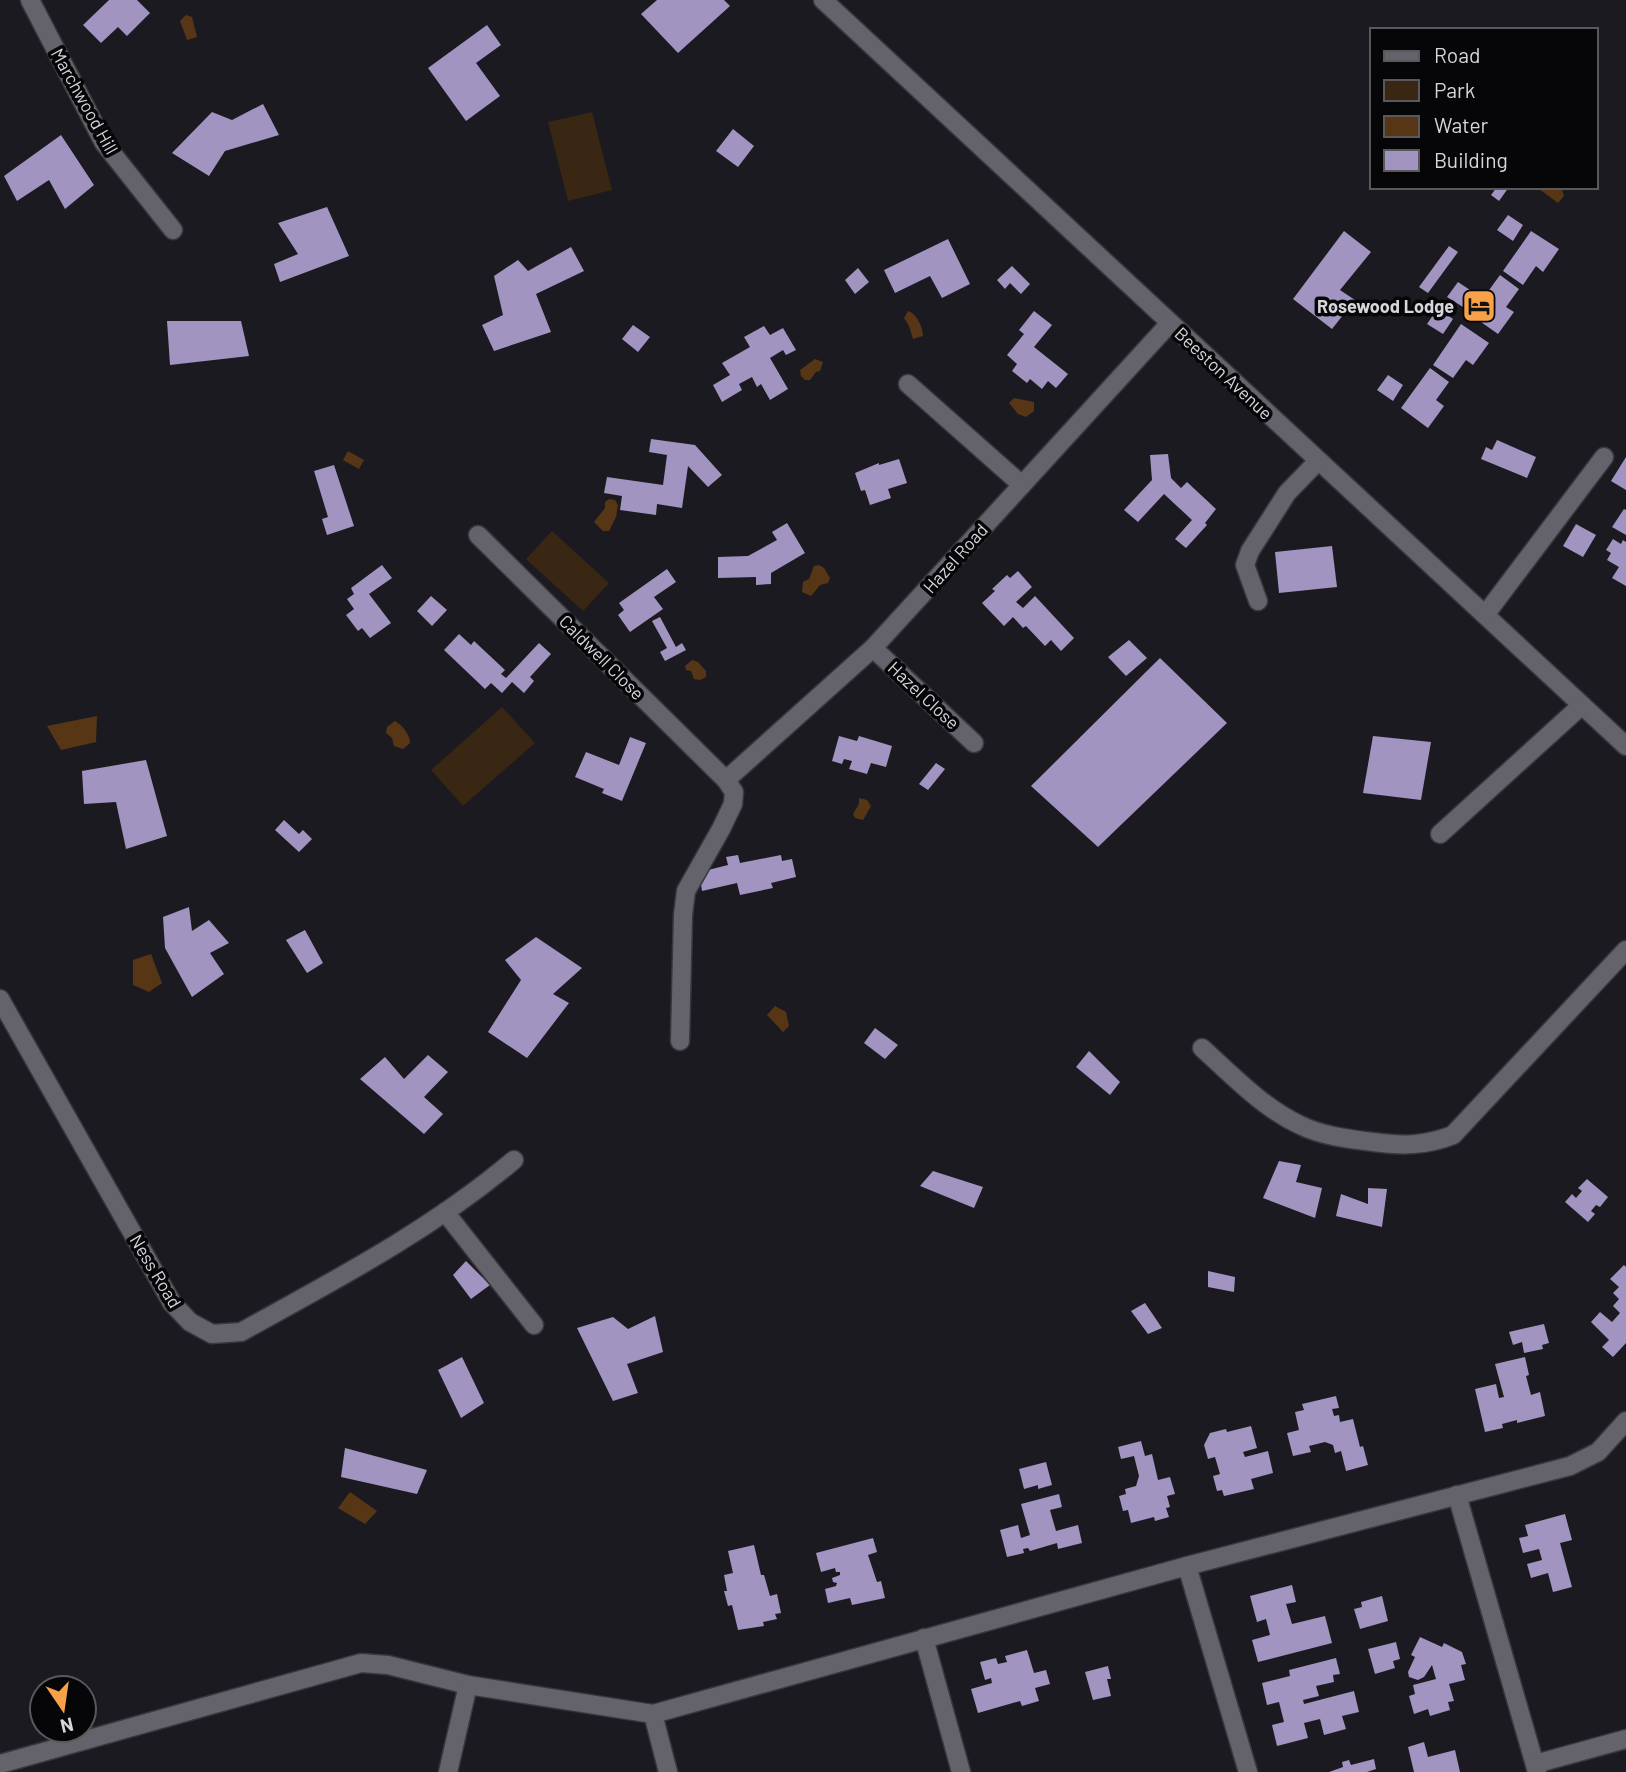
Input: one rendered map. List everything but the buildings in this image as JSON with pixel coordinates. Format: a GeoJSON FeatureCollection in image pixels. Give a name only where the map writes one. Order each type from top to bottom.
{"type":"FeatureCollection","features":[{"type":"Feature","properties":{"kind":"street","name":"Marchwood Hill"},"geometry":{"type":"LineString","coordinates":[[30,0],[104,143],[173,230]]}},
{"type":"Feature","properties":{"kind":"street","name":"Beeston Avenue"},"geometry":{"type":"LineString","coordinates":[[823,0],[1626,746]]}},
{"type":"Feature","properties":{"kind":"street","name":"Hazel Road"},"geometry":{"type":"LineString","coordinates":[[726,780],[873,648],[1170,323]]}},
{"type":"Feature","properties":{"kind":"street"},"geometry":{"type":"LineString","coordinates":[[908,384],[1022,485]]}},
{"type":"Feature","properties":{"kind":"street"},"geometry":{"type":"LineString","coordinates":[[1485,615],[1604,457]]}},
{"type":"Feature","properties":{"kind":"street"},"geometry":{"type":"LineString","coordinates":[[1258,601],[1245,565],[1250,551],[1287,493],[1318,461]]}},
{"type":"Feature","properties":{"kind":"street","name":"Caldwell Close"},"geometry":{"type":"LineString","coordinates":[[478,535],[726,780]]}},
{"type":"Feature","properties":{"kind":"street","name":"Hazel Close"},"geometry":{"type":"LineString","coordinates":[[873,648],[974,743]]}},
{"type":"Feature","properties":{"kind":"street"},"geometry":{"type":"LineString","coordinates":[[1440,834],[1582,705]]}},
{"type":"Feature","properties":{"kind":"street"},"geometry":{"type":"LineString","coordinates":[[680,1041],[686,891],[733,804],[734,792],[726,780]]}},
{"type":"Feature","properties":{"kind":"street"},"geometry":{"type":"LineString","coordinates":[[1202,1048],[1264,1102],[1299,1125],[1330,1135],[1369,1142],[1407,1146],[1433,1143],[1452,1135],[1626,950]]}},
{"type":"Feature","properties":{"kind":"street","name":"Ness Road"},"geometry":{"type":"LineString","coordinates":[[0,999],[172,1303],[190,1322],[212,1334],[241,1332],[395,1247],[480,1189],[514,1160]]}},
{"type":"Feature","properties":{"kind":"street"},"geometry":{"type":"LineString","coordinates":[[445,1213],[534,1325]]}},
{"type":"Feature","properties":{"kind":"street"},"geometry":{"type":"LineString","coordinates":[[0,1764],[361,1663],[388,1665],[468,1685],[653,1714],[923,1637],[1570,1466],[1598,1452],[1626,1421]]}},
{"type":"Feature","properties":{"kind":"street"},"geometry":{"type":"LineString","coordinates":[[1457,1495],[1536,1768],[1626,1740]]}},
{"type":"Feature","properties":{"kind":"street"},"geometry":{"type":"LineString","coordinates":[[1187,1566],[1248,1772]]}},
{"type":"Feature","properties":{"kind":"street"},"geometry":{"type":"LineString","coordinates":[[923,1637],[961,1772]]}},
{"type":"Feature","properties":{"kind":"street"},"geometry":{"type":"LineString","coordinates":[[448,1772],[468,1685]]}},
{"type":"Feature","properties":{"kind":"street"},"geometry":{"type":"LineString","coordinates":[[653,1714],[668,1772]]}},
{"type":"Feature","properties":{"kind":"green space"},"geometry":{"type":"Polygon","coordinates":[[[592,112],[612,190],[568,201],[548,122],[592,112]]]}},
{"type":"Feature","properties":{"kind":"green space"},"geometry":{"type":"Polygon","coordinates":[[[552,531],[609,583],[583,611],[526,559],[552,531]]]}},
{"type":"Feature","properties":{"kind":"green space"},"geometry":{"type":"Polygon","coordinates":[[[502,707],[535,743],[463,806],[431,770],[502,707]]]}},
{"type":"Feature","properties":{"kind":"water"},"geometry":{"type":"Polygon","coordinates":[[[186,15],[192,17],[197,37],[187,40],[180,21],[186,15]]]}},
{"type":"Feature","properties":{"kind":"water"},"geometry":{"type":"Polygon","coordinates":[[[1539,189],[1562,189],[1564,196],[1558,203],[1539,189]]]}},
{"type":"Feature","properties":{"kind":"water"},"geometry":{"type":"Polygon","coordinates":[[[908,311],[914,314],[923,336],[913,339],[904,318],[908,311]]]}},
{"type":"Feature","properties":{"kind":"water"},"geometry":{"type":"Polygon","coordinates":[[[815,359],[823,362],[820,371],[810,380],[805,380],[800,370],[815,359]]]}},
{"type":"Feature","properties":{"kind":"water"},"geometry":{"type":"Polygon","coordinates":[[[1014,398],[1034,402],[1034,411],[1026,417],[1018,414],[1009,403],[1014,398]]]}},
{"type":"Feature","properties":{"kind":"water"},"geometry":{"type":"Polygon","coordinates":[[[348,451],[364,460],[359,469],[343,460],[348,451]]]}},
{"type":"Feature","properties":{"kind":"water"},"geometry":{"type":"Polygon","coordinates":[[[609,499],[615,500],[618,505],[616,517],[609,531],[603,531],[594,522],[609,499]]]}},
{"type":"Feature","properties":{"kind":"water"},"geometry":{"type":"Polygon","coordinates":[[[819,565],[830,578],[828,583],[820,585],[811,596],[802,592],[803,582],[809,579],[814,566],[819,565]]]}},
{"type":"Feature","properties":{"kind":"water"},"geometry":{"type":"Polygon","coordinates":[[[692,660],[698,662],[706,671],[706,677],[694,679],[691,671],[686,670],[685,666],[692,660]]]}},
{"type":"Feature","properties":{"kind":"water"},"geometry":{"type":"Polygon","coordinates":[[[97,716],[96,742],[61,750],[47,726],[97,716]]]}},
{"type":"Feature","properties":{"kind":"water"},"geometry":{"type":"Polygon","coordinates":[[[395,721],[405,730],[410,740],[403,749],[394,746],[392,738],[386,733],[387,727],[395,721]]]}},
{"type":"Feature","properties":{"kind":"water"},"geometry":{"type":"Polygon","coordinates":[[[859,798],[867,800],[871,806],[863,820],[855,818],[853,814],[859,804],[859,798]]]}},
{"type":"Feature","properties":{"kind":"water"},"geometry":{"type":"Polygon","coordinates":[[[151,954],[162,983],[149,992],[133,985],[133,960],[151,954]]]}},
{"type":"Feature","properties":{"kind":"water"},"geometry":{"type":"Polygon","coordinates":[[[775,1006],[786,1012],[789,1026],[783,1032],[767,1015],[775,1006]]]}},
{"type":"Feature","properties":{"kind":"water"},"geometry":{"type":"Polygon","coordinates":[[[350,1492],[377,1511],[365,1524],[338,1508],[350,1492]]]}},
{"type":"Feature","properties":{"kind":"place","name":"Rosewood Lodge"},"geometry":{"type":"Point","coordinates":[1479,306]}}]}
